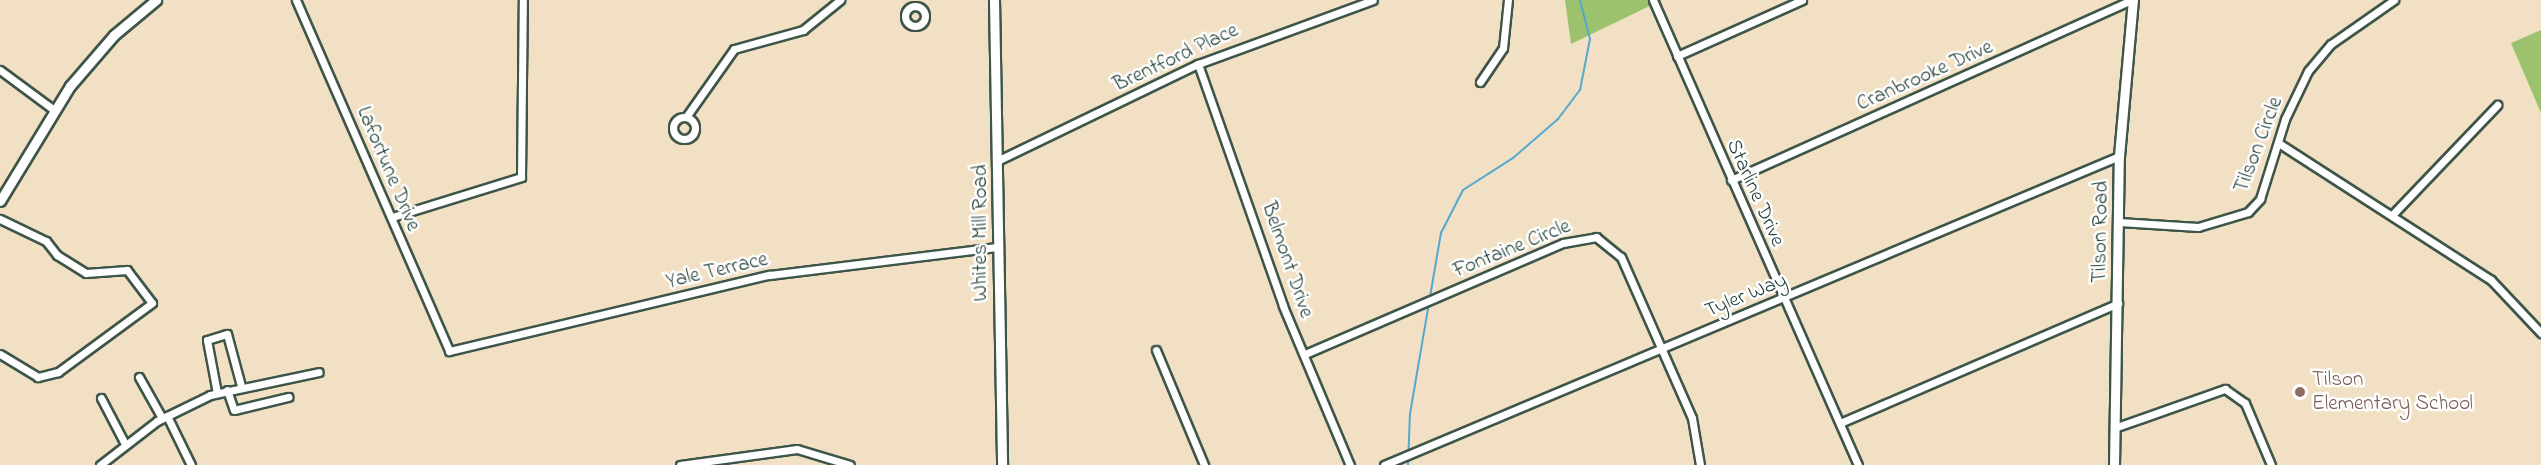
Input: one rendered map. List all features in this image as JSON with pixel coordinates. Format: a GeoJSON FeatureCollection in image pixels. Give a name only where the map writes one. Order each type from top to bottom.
{"type":"FeatureCollection","features":[{"type":"Feature","properties":{"kind":"street"},"geometry":{"type":"LineString","coordinates":[[0,201],[54,110],[114,36],[156,0]]}},
{"type":"Feature","properties":{"kind":"street","name":"Lafortune Drive"},"geometry":{"type":"LineString","coordinates":[[296,0],[449,351]]}},
{"type":"Feature","properties":{"kind":"street"},"geometry":{"type":"LineString","coordinates":[[392,217],[520,177],[523,0]]}},
{"type":"Feature","properties":{"kind":"street"},"geometry":{"type":"LineString","coordinates":[[686,117],[734,50],[803,30],[840,0]]}},
{"type":"Feature","properties":{"kind":"street","name":"Whites Mill Road"},"geometry":{"type":"LineString","coordinates":[[994,0],[999,160],[997,247],[1002,465]]}},
{"type":"Feature","properties":{"kind":"street","name":"Brentford Place"},"geometry":{"type":"LineString","coordinates":[[999,160],[1198,64],[1373,0]]}},
{"type":"Feature","properties":{"kind":"street"},"geometry":{"type":"LineString","coordinates":[[1480,82],[1503,48],[1508,0]]}},
{"type":"Feature","properties":{"kind":"street","name":"Starline Drive"},"geometry":{"type":"LineString","coordinates":[[1653,0],[1858,465]]}},
{"type":"Feature","properties":{"kind":"street"},"geometry":{"type":"LineString","coordinates":[[1677,56],[1802,0]]}},
{"type":"Feature","properties":{"kind":"street","name":"Tilson Road"},"geometry":{"type":"LineString","coordinates":[[2114,465],[2119,156],[2132,0]]}},
{"type":"Feature","properties":{"kind":"street","name":"Cranbrooke Drive"},"geometry":{"type":"LineString","coordinates":[[1731,180],[2132,0]]}},
{"type":"Feature","properties":{"kind":"street","name":"Tilson Circle"},"geometry":{"type":"LineString","coordinates":[[2119,222],[2198,227],[2234,220],[2260,199],[2298,89],[2321,54],[2394,0]]}},
{"type":"Feature","properties":{"kind":"street","name":"Belmont Drive"},"geometry":{"type":"LineString","coordinates":[[1198,64],[1305,354],[1350,465]]}},
{"type":"Feature","properties":{"kind":"street"},"geometry":{"type":"LineString","coordinates":[[0,70],[54,110]]}},
{"type":"Feature","properties":{"kind":"street"},"geometry":{"type":"LineString","coordinates":[[2393,214],[2497,105]]}},
{"type":"Feature","properties":{"kind":"street"},"geometry":{"type":"LineString","coordinates":[[2280,144],[2393,214],[2491,280],[2541,333]]}},
{"type":"Feature","properties":{"kind":"street","name":"Tyler Way"},"geometry":{"type":"LineString","coordinates":[[1384,465],[2119,156]]}},
{"type":"Feature","properties":{"kind":"street"},"geometry":{"type":"LineString","coordinates":[[0,219],[46,241],[57,255],[86,273],[127,270],[153,303],[58,372],[38,377],[0,354]]}},
{"type":"Feature","properties":{"kind":"street","name":"Fontaine Circle"},"geometry":{"type":"LineString","coordinates":[[1305,354],[1584,237],[1609,244],[1621,257],[1662,348],[1699,440],[1700,465]]}},
{"type":"Feature","properties":{"kind":"street","name":"Yale Terrace"},"geometry":{"type":"LineString","coordinates":[[449,351],[769,275],[997,247]]}},
{"type":"Feature","properties":{"kind":"street"},"geometry":{"type":"LineString","coordinates":[[1840,423],[2118,303]]}},
{"type":"Feature","properties":{"kind":"street"},"geometry":{"type":"LineString","coordinates":[[217,393],[207,340],[227,334],[241,386]]}},
{"type":"Feature","properties":{"kind":"street"},"geometry":{"type":"LineString","coordinates":[[1156,350],[1204,465]]}},
{"type":"Feature","properties":{"kind":"street"},"geometry":{"type":"LineString","coordinates":[[100,465],[125,444],[165,417],[217,393],[241,386],[319,372]]}},
{"type":"Feature","properties":{"kind":"street"},"geometry":{"type":"LineString","coordinates":[[139,377],[165,417],[191,465]]}},
{"type":"Feature","properties":{"kind":"street"},"geometry":{"type":"LineString","coordinates":[[2114,428],[2225,389],[2245,403],[2271,465]]}},
{"type":"Feature","properties":{"kind":"street"},"geometry":{"type":"LineString","coordinates":[[227,390],[234,410],[288,397]]}},
{"type":"Feature","properties":{"kind":"street"},"geometry":{"type":"LineString","coordinates":[[101,398],[125,444]]}},
{"type":"Feature","properties":{"kind":"street"},"geometry":{"type":"LineString","coordinates":[[680,465],[797,449],[850,465]]}},
{"type":"Feature","properties":{"kind":"green space"},"geometry":{"type":"Polygon","coordinates":[[[1565,0],[1662,0],[1571,44],[1565,0]]]}},
{"type":"Feature","properties":{"kind":"green space"},"geometry":{"type":"Polygon","coordinates":[[[2541,30],[2541,113],[2511,43],[2541,30]]]}},
{"type":"Feature","properties":{"kind":"waterway"},"geometry":{"type":"LineString","coordinates":[[1408,465],[1410,414],[1441,233],[1463,190],[1513,158],[1558,119],[1580,90],[1590,39],[1580,0]]}},
{"type":"Feature","properties":{"kind":"place","name":"Tilson Elementary School"},"geometry":{"type":"Point","coordinates":[2300,392]}}]}
